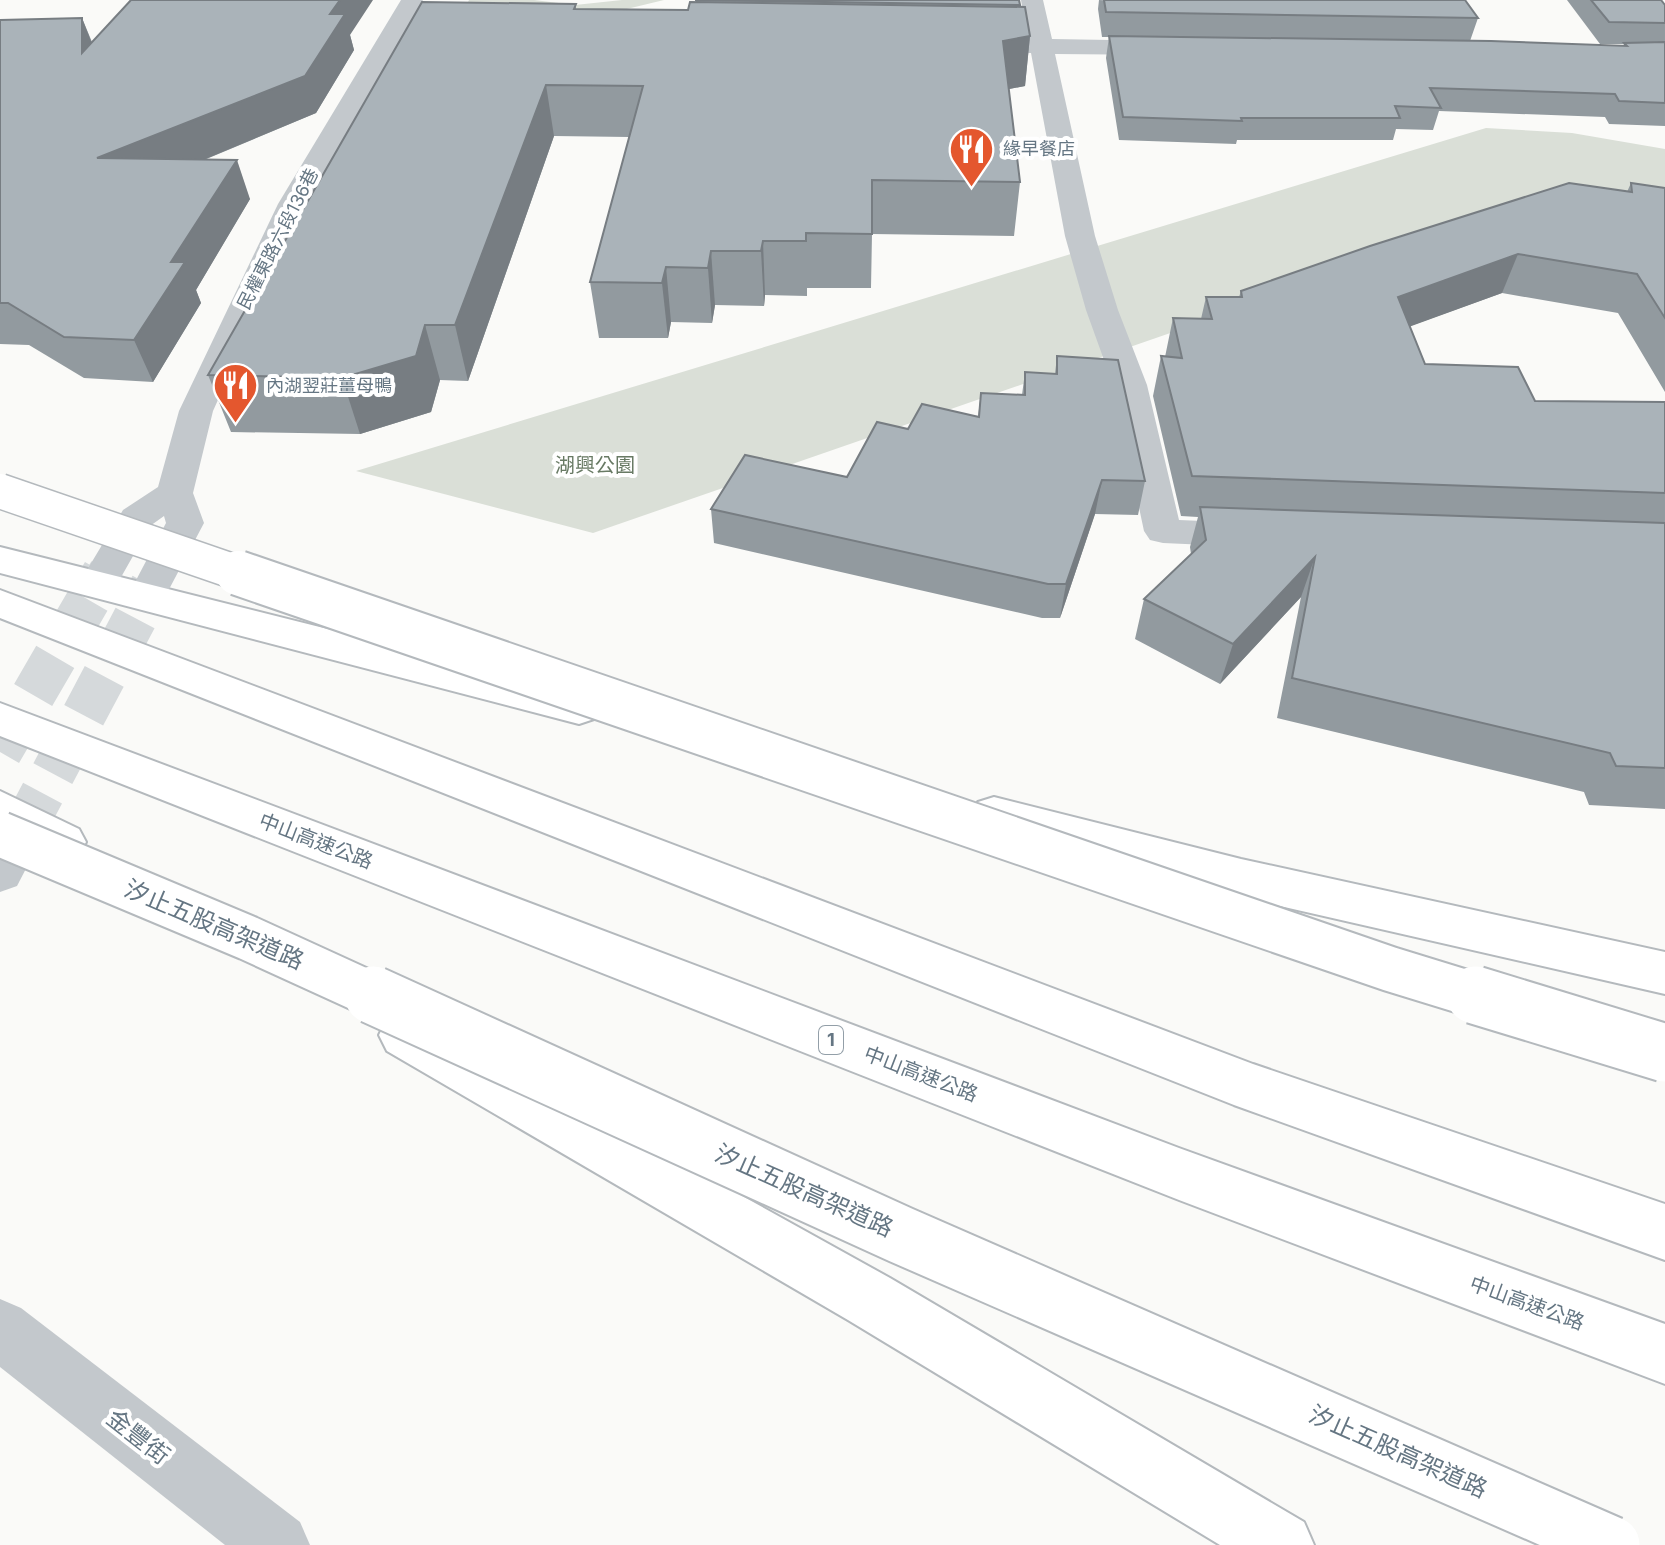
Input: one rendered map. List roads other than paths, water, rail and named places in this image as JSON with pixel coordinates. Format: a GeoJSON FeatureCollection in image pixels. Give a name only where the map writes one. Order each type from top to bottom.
{"type":"FeatureCollection","features":[{"type":"Feature","properties":{"kind":"highway"},"geometry":{"type":"LineString","coordinates":[[0,491],[1390,969],[1665,1053]]}},
{"type":"Feature","properties":{"kind":"highway"},"geometry":{"type":"LineString","coordinates":[[0,560],[1226,874],[1665,973]]}},
{"type":"Feature","properties":{"kind":"highway"},"geometry":{"type":"LineString","coordinates":[[0,603],[1253,1088],[1665,1232]]}},
{"type":"Feature","properties":{"kind":"highway","name":"中山高速公路"},"geometry":{"type":"LineString","coordinates":[[0,719],[1164,1168],[1665,1354]]}},
{"type":"Feature","properties":{"kind":"highway"},"geometry":{"type":"LineString","coordinates":[[7,825],[129,877],[869,1299],[1281,1545]]}},
{"type":"Feature","properties":{"kind":"highway","name":"汐止五股高架道路"},"geometry":{"type":"LineString","coordinates":[[7,825],[901,1235],[1611,1545]]}},
{"type":"Feature","properties":{"kind":"street","name":"民權東路六段136巷"},"geometry":{"type":"LineString","coordinates":[[152,586],[185,523],[175,493],[196,411],[292,204],[412,0]]}},
{"type":"Feature","properties":{"kind":"street"},"geometry":{"type":"LineString","coordinates":[[1032,0],[1080,236],[1102,310],[1122,358],[1163,531],[1289,536]]}},
{"type":"Feature","properties":{"kind":"street"},"geometry":{"type":"LineString","coordinates":[[390,37],[486,38]]}},
{"type":"Feature","properties":{"kind":"street"},"geometry":{"type":"LineString","coordinates":[[945,45],[1184,49]]}},
{"type":"Feature","properties":{"kind":"street"},"geometry":{"type":"LineString","coordinates":[[106,570],[136,518],[175,493]]}},
{"type":"Feature","properties":{"kind":"street"},"geometry":{"type":"LineString","coordinates":[[0,873],[7,825]]}},
{"type":"Feature","properties":{"kind":"street","name":"金豐街"},"geometry":{"type":"LineString","coordinates":[[0,1329],[277,1545]]}},
{"type":"Feature","properties":{"kind":"tunnel"},"geometry":{"type":"LineString","coordinates":[[103,575],[106,570]]}},
{"type":"Feature","properties":{"kind":"tunnel"},"geometry":{"type":"LineString","coordinates":[[0,752],[104,573]]}},
{"type":"Feature","properties":{"kind":"tunnel"},"geometry":{"type":"LineString","coordinates":[[22,832],[152,586]]}},
{"type":"Feature","properties":{"kind":"place","name":"緣早餐店"},"geometry":{"type":"Point","coordinates":[972,188]}},
{"type":"Feature","properties":{"kind":"place","name":"內湖翌莊薑母鴨"},"geometry":{"type":"Point","coordinates":[235,425]}},
{"type":"Feature","properties":{"kind":"park label","name":"湖興公園"},"geometry":{"type":"Point","coordinates":[595,465]}}]}
